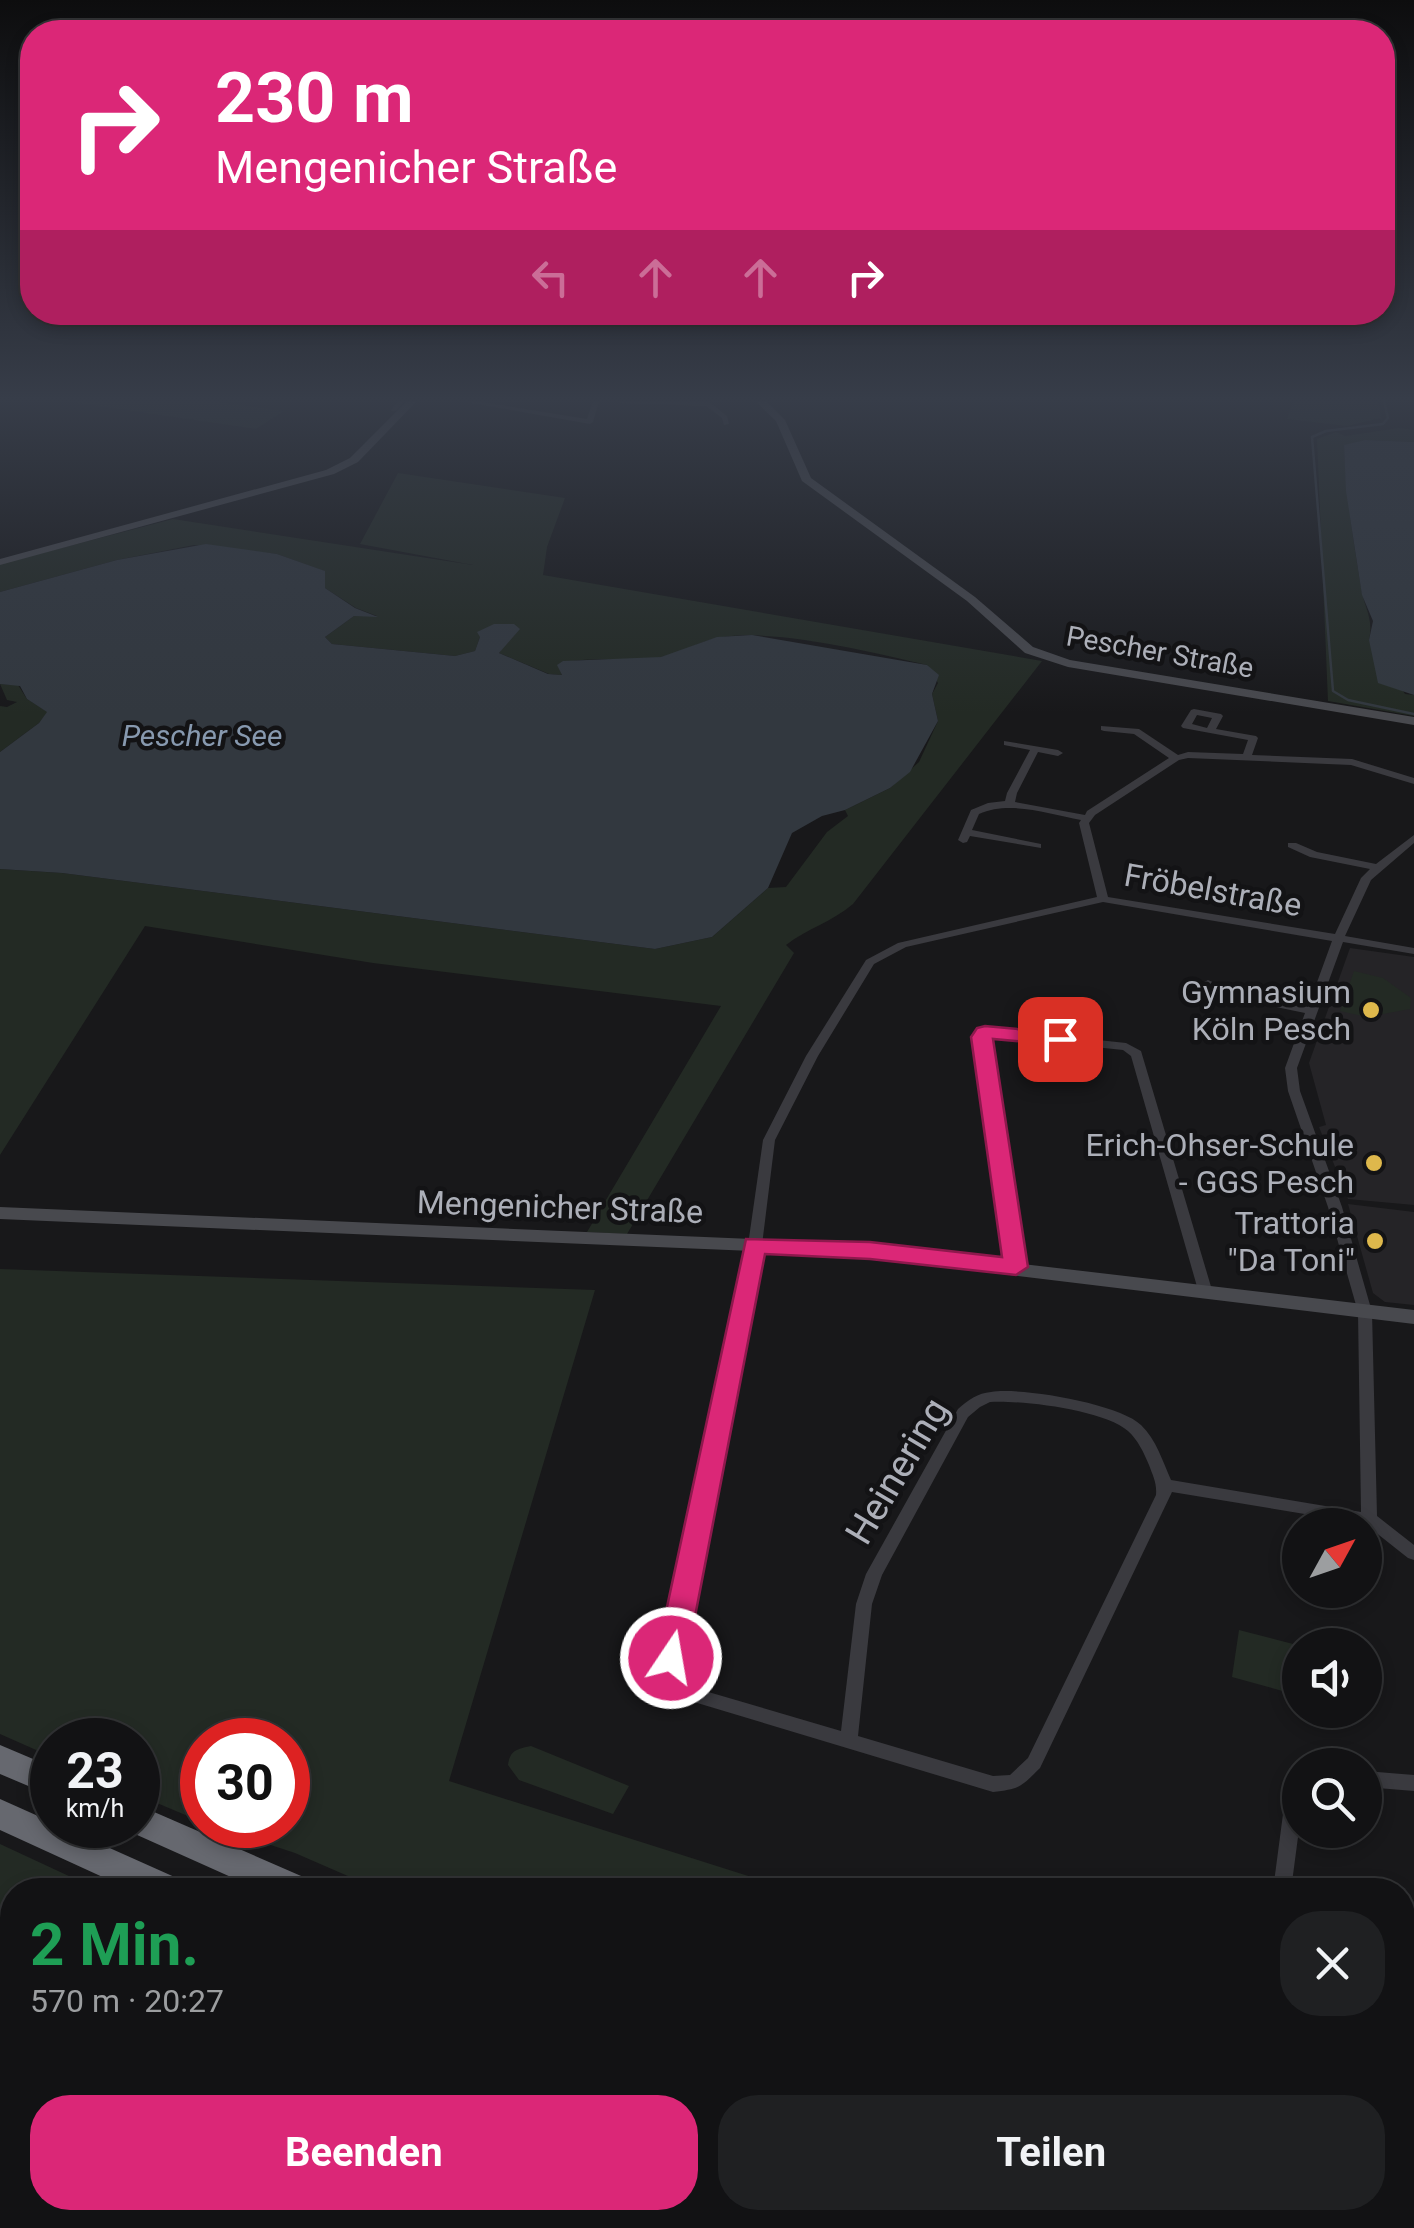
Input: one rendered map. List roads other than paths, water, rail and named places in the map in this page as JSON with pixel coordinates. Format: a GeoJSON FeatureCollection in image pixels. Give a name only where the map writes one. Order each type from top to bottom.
{"type":"FeatureCollection","features":[{"type":"Feature","properties":{"kind":"highway"},"geometry":{"type":"LineString","coordinates":[[0,1759],[30,1772]]}},
{"type":"Feature","properties":{"kind":"highway"},"geometry":{"type":"LineString","coordinates":[[0,1814],[141,1878]]}},
{"type":"Feature","properties":{"kind":"highway"},"geometry":{"type":"LineString","coordinates":[[160,1830],[269,1878]]}},
{"type":"Feature","properties":{"kind":"street"},"geometry":{"type":"LineString","coordinates":[[0,562],[209,505]]}},
{"type":"Feature","properties":{"kind":"street","name":"Pescher Straße"},"geometry":{"type":"LineString","coordinates":[[842,505],[971,600],[1030,650],[1068,663],[1414,721]]}},
{"type":"Feature","properties":{"kind":"street"},"geometry":{"type":"LineString","coordinates":[[1104,728],[1136,731],[1176,758]]}},
{"type":"Feature","properties":{"kind":"street"},"geometry":{"type":"LineString","coordinates":[[1210,731],[1253,738],[1246,757]]}},
{"type":"Feature","properties":{"kind":"street"},"geometry":{"type":"LineString","coordinates":[[1006,743],[1058,753]]}},
{"type":"Feature","properties":{"kind":"street"},"geometry":{"type":"LineString","coordinates":[[1010,804],[1012,792],[1035,749]]}},
{"type":"Feature","properties":{"kind":"street"},"geometry":{"type":"LineString","coordinates":[[1038,846],[964,836],[982,808],[1010,804],[1087,818],[1176,758],[1352,762],[1414,781]]}},
{"type":"Feature","properties":{"kind":"street","name":"Fröbelstraße"},"geometry":{"type":"LineString","coordinates":[[1087,818],[1084,828],[1103,899],[1414,951]]}},
{"type":"Feature","properties":{"kind":"street"},"geometry":{"type":"LineString","coordinates":[[1369,1508],[1365,1312],[1353,1262],[1291,1076],[1295,1051],[1366,878],[1414,838]]}},
{"type":"Feature","properties":{"kind":"street"},"geometry":{"type":"LineString","coordinates":[[1292,846],[1314,855],[1376,867]]}},
{"type":"Feature","properties":{"kind":"street"},"geometry":{"type":"LineString","coordinates":[[1103,899],[902,945],[870,962],[779,1115],[764,1163],[755,1245],[671,1658],[672,1670],[682,1687],[714,1701],[993,1784],[1014,1782],[1025,1776],[1034,1763],[1164,1495],[1164,1485],[1303,1508]]}},
{"type":"Feature","properties":{"kind":"street"},"geometry":{"type":"LineString","coordinates":[[1208,983],[1232,995],[1311,1010]]}},
{"type":"Feature","properties":{"kind":"street"},"geometry":{"type":"LineString","coordinates":[[1016,1267],[982,1037],[985,1032],[1132,1050],[1137,1054],[1204,1290]]}},
{"type":"Feature","properties":{"kind":"street","name":"Mengenicher Straße"},"geometry":{"type":"LineString","coordinates":[[0,1213],[879,1251],[1414,1317]]}},
{"type":"Feature","properties":{"kind":"street","name":"Heinering"},"geometry":{"type":"LineString","coordinates":[[849,1740],[864,1604],[874,1574],[948,1438],[971,1404],[994,1396],[1020,1398],[1125,1421],[1140,1435],[1164,1485]]}},
{"type":"Feature","properties":{"kind":"street"},"geometry":{"type":"LineString","coordinates":[[1382,1529],[1414,1554]]}},
{"type":"Feature","properties":{"kind":"street"},"geometry":{"type":"LineString","coordinates":[[1382,1780],[1414,1783]]}},
{"type":"Feature","properties":{"kind":"street"},"geometry":{"type":"LineString","coordinates":[[1284,1878],[1288,1848]]}},
{"type":"Feature","properties":{"kind":"water"},"geometry":{"type":"Polygon","coordinates":[[[1348,505],[1414,505],[1414,695],[1378,683],[1369,640],[1373,621],[1362,595],[1348,505]]]}},
{"type":"Feature","properties":{"kind":"water","name":"Pescher See"},"geometry":{"type":"Polygon","coordinates":[[[206,544],[277,554],[325,571],[325,588],[355,608],[378,617],[354,616],[325,637],[332,644],[455,656],[475,651],[480,637],[477,632],[494,624],[514,624],[520,629],[499,653],[548,674],[562,675],[557,665],[563,661],[661,657],[717,637],[752,635],[927,665],[939,675],[932,694],[938,721],[910,772],[890,788],[792,833],[768,888],[712,937],[655,949],[62,873],[0,869],[0,752],[39,723],[47,712],[27,699],[20,686],[0,684],[0,592],[117,560],[206,544]]]}},
{"type":"Feature","properties":{"kind":"waterway"},"geometry":{"type":"LineString","coordinates":[[1318,505],[1333,691],[1348,700],[1414,714]]}},
{"type":"Feature","properties":{"kind":"place","name":"Gymnasium Köln Pesch"},"geometry":{"type":"Point","coordinates":[1371,1010]}},
{"type":"Feature","properties":{"kind":"place","name":"Erich-Ohser-Schule - GGS Pesch"},"geometry":{"type":"Point","coordinates":[1374,1163]}},
{"type":"Feature","properties":{"kind":"place","name":"Trattoria \"Da Toni\""},"geometry":{"type":"Point","coordinates":[1375,1241]}}]}
